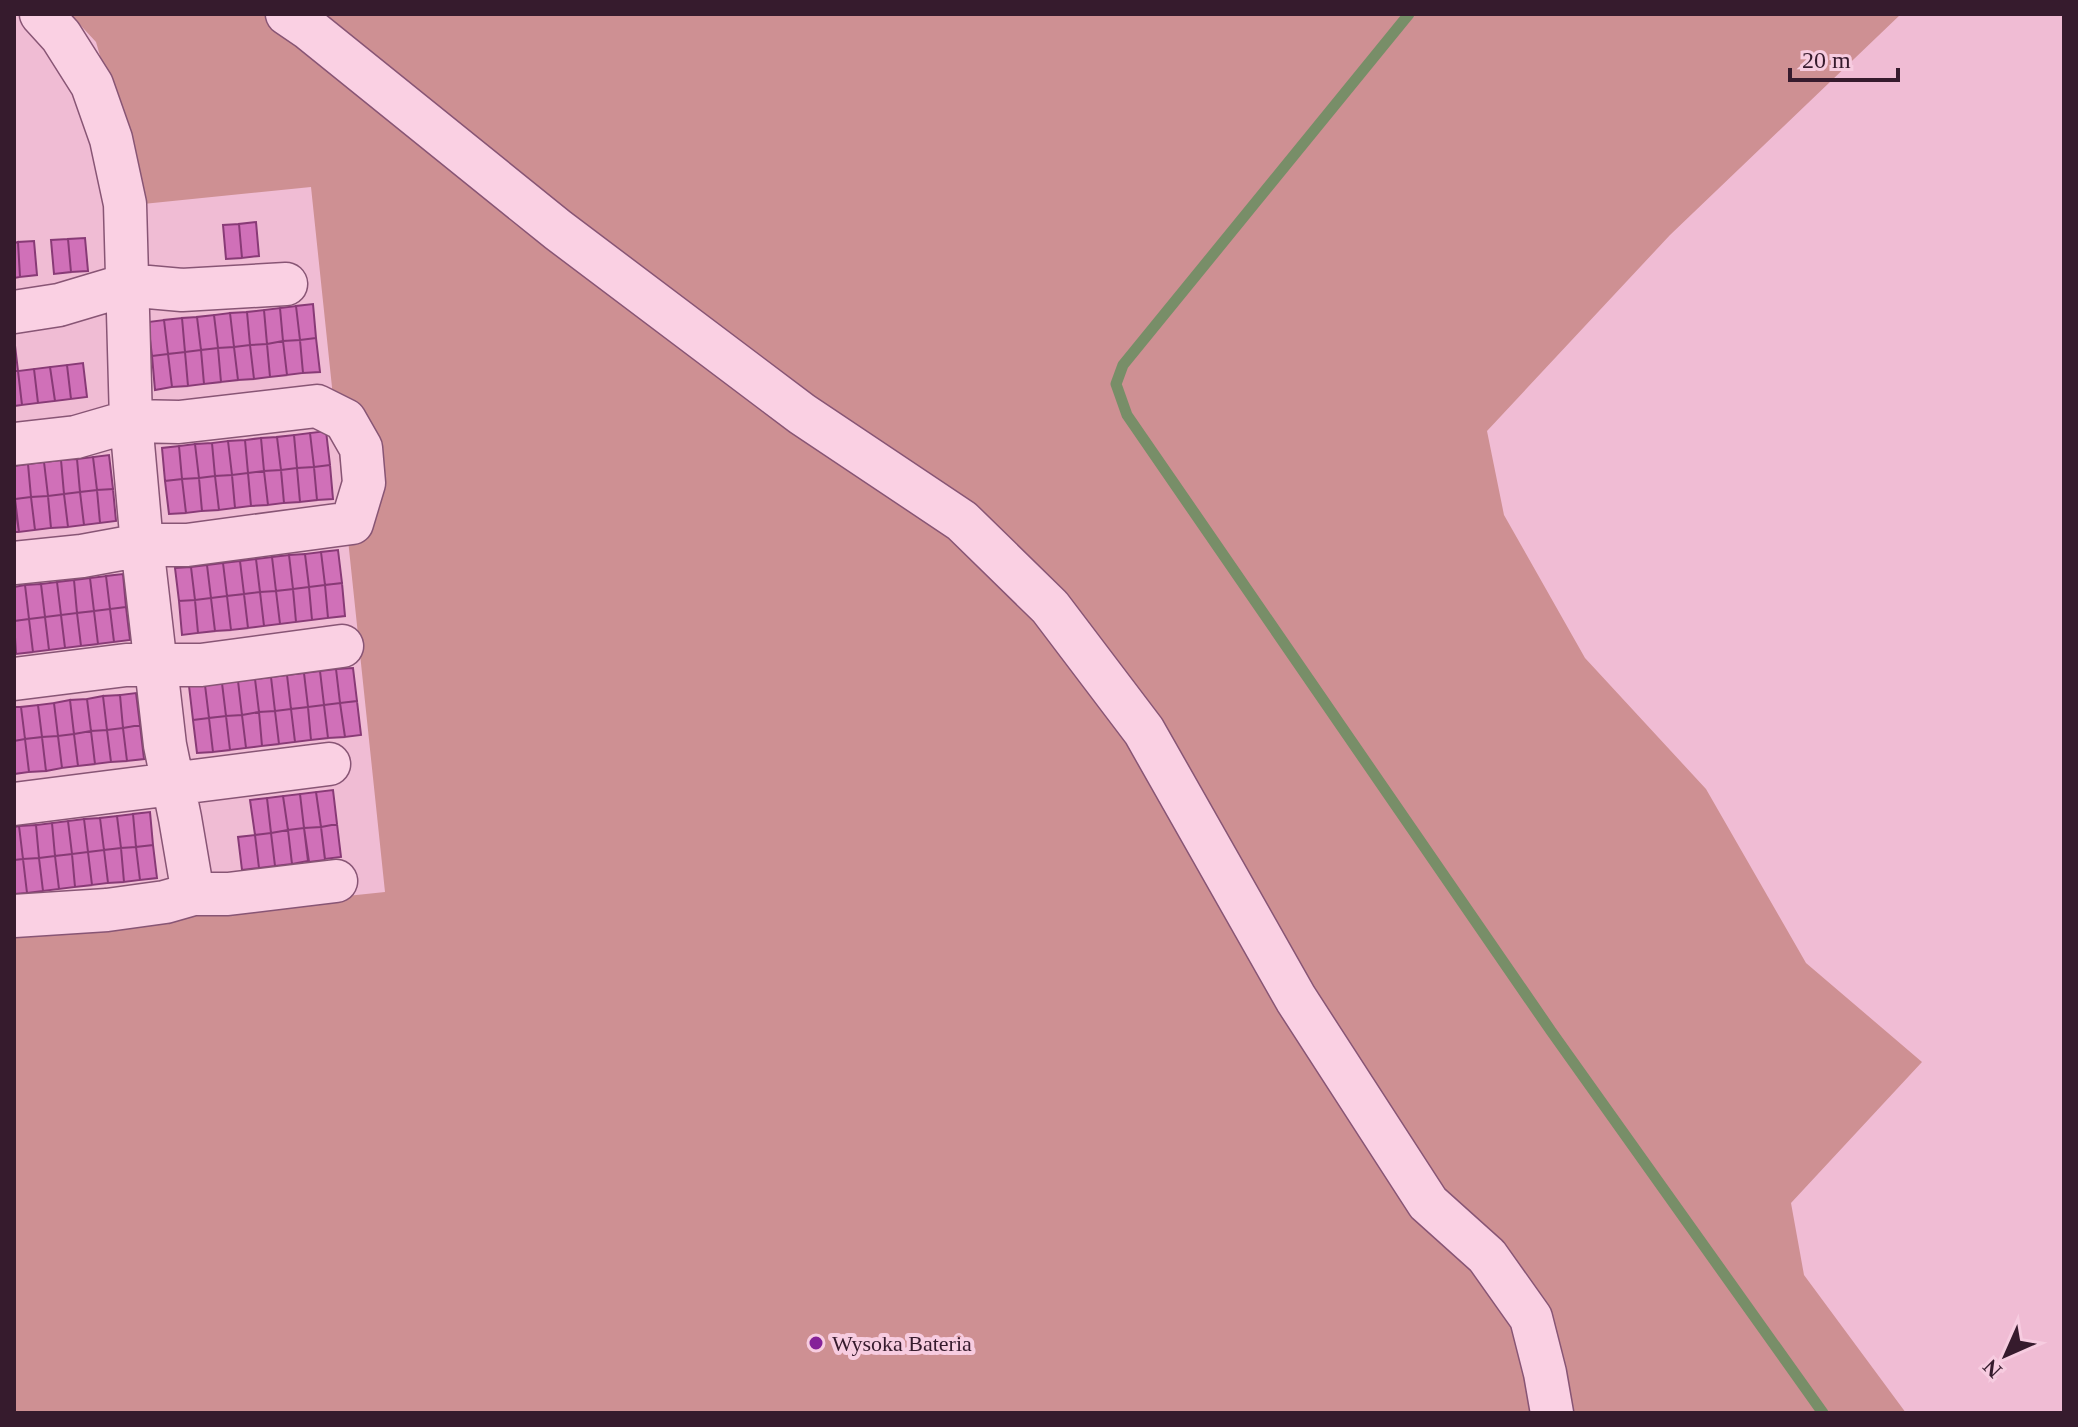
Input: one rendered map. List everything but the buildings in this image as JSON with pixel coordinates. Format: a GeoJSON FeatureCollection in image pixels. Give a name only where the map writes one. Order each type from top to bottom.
{"type":"FeatureCollection","features":[{"type":"Feature","properties":{"kind":"street"},"geometry":{"type":"LineString","coordinates":[[41,14],[61,36],[92,85],[111,139],[125,204],[131,421],[142,545],[165,745],[193,894]]}},
{"type":"Feature","properties":{"kind":"street"},"geometry":{"type":"LineString","coordinates":[[287,14],[558,230],[802,414],[962,521],[1050,607],[1144,731],[1296,999],[1428,1203],[1487,1256],[1531,1318],[1552,1413]]}},
{"type":"Feature","properties":{"kind":"street"},"geometry":{"type":"LineString","coordinates":[[14,312],[59,305],[126,285],[182,290],[286,284]]}},
{"type":"Feature","properties":{"kind":"street"},"geometry":{"type":"LineString","coordinates":[[14,444],[76,437],[131,421],[179,422],[317,406],[345,420],[361,448],[364,483],[352,523],[187,545],[142,545],[82,556],[14,563]]}},
{"type":"Feature","properties":{"kind":"street"},"geometry":{"type":"LineString","coordinates":[[14,679],[126,665],[201,665],[342,646]]}},
{"type":"Feature","properties":{"kind":"street"},"geometry":{"type":"LineString","coordinates":[[14,804],[329,764]]}},
{"type":"Feature","properties":{"kind":"street"},"geometry":{"type":"LineString","coordinates":[[14,916],[107,910],[165,902],[193,894],[228,894],[336,881]]}},
{"type":"Feature","properties":{"kind":"shaded area"},"geometry":{"type":"Polygon","coordinates":[[[70,14],[1901,14],[1670,235],[1487,431],[1504,515],[1585,658],[1706,789],[1806,963],[1922,1062],[1791,1203],[1804,1275],[1906,1413],[14,1413],[14,931],[385,892],[311,187],[143,204],[96,42],[70,14]]]}},
{"type":"Feature","properties":{"kind":"waterway"},"geometry":{"type":"LineString","coordinates":[[1409,14],[1123,365],[1116,384],[1127,415],[1551,1031],[1823,1413]]}},
{"type":"Feature","properties":{"kind":"place","name":"Wysoka Bateria"},"geometry":{"type":"Point","coordinates":[816,1343]}}]}
